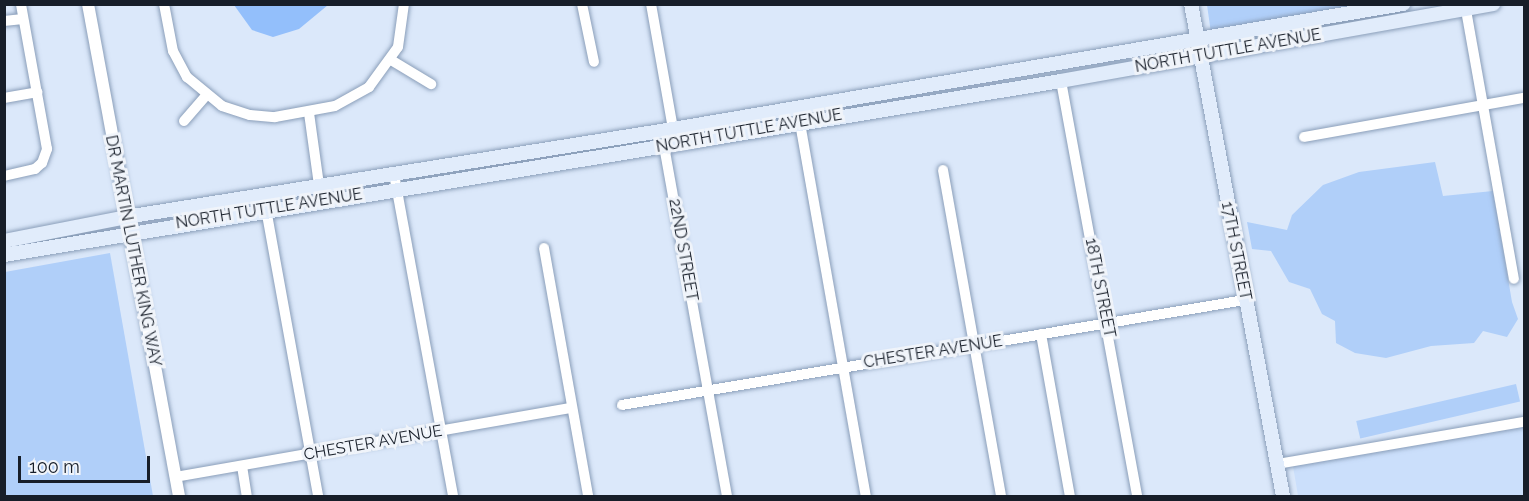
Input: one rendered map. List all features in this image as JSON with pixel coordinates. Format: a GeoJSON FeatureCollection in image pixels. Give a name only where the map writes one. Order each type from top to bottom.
{"type":"FeatureCollection","features":[{"type":"Feature","properties":{"kind":"main road","name":"17TH STREET"},"geometry":{"type":"LineString","coordinates":[[1191,4],[1283,496]]}},
{"type":"Feature","properties":{"kind":"main road","name":"NORTH TUTTLE AVENUE"},"geometry":{"type":"LineString","coordinates":[[4,241],[126,217],[672,129],[1403,4]]}},
{"type":"Feature","properties":{"kind":"main road","name":"NORTH TUTTLE AVENUE"},"geometry":{"type":"LineString","coordinates":[[4,255],[266,209],[1061,81],[1493,4]]}},
{"type":"Feature","properties":{"kind":"street"},"geometry":{"type":"LineString","coordinates":[[4,176],[29,172],[42,163],[47,149],[21,4]]}},
{"type":"Feature","properties":{"kind":"street","name":"DR MARTIN LUTHER KING WAY"},"geometry":{"type":"LineString","coordinates":[[88,4],[179,496]]}},
{"type":"Feature","properties":{"kind":"street"},"geometry":{"type":"LineString","coordinates":[[164,4],[177,60],[206,96],[250,115],[309,113],[358,96],[379,77],[391,60],[401,38],[404,4]]}},
{"type":"Feature","properties":{"kind":"street"},"geometry":{"type":"LineString","coordinates":[[582,4],[594,62]]}},
{"type":"Feature","properties":{"kind":"street"},"geometry":{"type":"LineString","coordinates":[[651,4],[672,129],[664,146]]}},
{"type":"Feature","properties":{"kind":"street"},"geometry":{"type":"LineString","coordinates":[[1466,10],[1514,279]]}},
{"type":"Feature","properties":{"kind":"street"},"geometry":{"type":"LineString","coordinates":[[4,21],[23,19]]}},
{"type":"Feature","properties":{"kind":"street"},"geometry":{"type":"LineString","coordinates":[[391,60],[431,84]]}},
{"type":"Feature","properties":{"kind":"street","name":"18TH STREET"},"geometry":{"type":"LineString","coordinates":[[1061,81],[1137,496]]}},
{"type":"Feature","properties":{"kind":"street"},"geometry":{"type":"LineString","coordinates":[[4,98],[36,92]]}},
{"type":"Feature","properties":{"kind":"street"},"geometry":{"type":"LineString","coordinates":[[184,121],[206,96]]}},
{"type":"Feature","properties":{"kind":"street"},"geometry":{"type":"LineString","coordinates":[[1304,137],[1524,98]]}},
{"type":"Feature","properties":{"kind":"street"},"geometry":{"type":"LineString","coordinates":[[309,113],[319,185]]}},
{"type":"Feature","properties":{"kind":"street"},"geometry":{"type":"LineString","coordinates":[[800,123],[866,496]]}},
{"type":"Feature","properties":{"kind":"street","name":"22ND STREET"},"geometry":{"type":"LineString","coordinates":[[664,146],[727,496]]}},
{"type":"Feature","properties":{"kind":"street"},"geometry":{"type":"LineString","coordinates":[[943,170],[1002,496]]}},
{"type":"Feature","properties":{"kind":"street"},"geometry":{"type":"LineString","coordinates":[[394,174],[453,496]]}},
{"type":"Feature","properties":{"kind":"street"},"geometry":{"type":"LineString","coordinates":[[266,209],[318,496]]}},
{"type":"Feature","properties":{"kind":"street"},"geometry":{"type":"LineString","coordinates":[[544,248],[588,496]]}},
{"type":"Feature","properties":{"kind":"street","name":"CHESTER AVENUE"},"geometry":{"type":"LineString","coordinates":[[622,405],[1245,300]]}},
{"type":"Feature","properties":{"kind":"street"},"geometry":{"type":"LineString","coordinates":[[1041,334],[1070,496]]}},
{"type":"Feature","properties":{"kind":"street","name":"CHESTER AVENUE"},"geometry":{"type":"LineString","coordinates":[[176,477],[571,408]]}},
{"type":"Feature","properties":{"kind":"street"},"geometry":{"type":"LineString","coordinates":[[1277,464],[1524,422]]}},
{"type":"Feature","properties":{"kind":"street"},"geometry":{"type":"LineString","coordinates":[[242,466],[247,496]]}},
{"type":"Feature","properties":{"kind":"shaded area"},"geometry":{"type":"Polygon","coordinates":[[[328,4],[299,29],[273,37],[252,30],[234,5],[328,4]]]}},
{"type":"Feature","properties":{"kind":"shaded area"},"geometry":{"type":"Polygon","coordinates":[[[1207,5],[1375,5],[1211,33],[1207,5]]]}},
{"type":"Feature","properties":{"kind":"shaded area"},"geometry":{"type":"Polygon","coordinates":[[[1435,162],[1443,196],[1493,191],[1512,302],[1518,319],[1507,337],[1483,331],[1474,343],[1431,346],[1386,358],[1355,353],[1336,343],[1335,321],[1322,314],[1310,289],[1289,282],[1271,251],[1252,249],[1247,222],[1287,230],[1292,215],[1323,185],[1359,172],[1435,162]]]}},
{"type":"Feature","properties":{"kind":"shaded area"},"geometry":{"type":"Polygon","coordinates":[[[110,253],[153,496],[5,496],[5,272],[110,253]]]}},
{"type":"Feature","properties":{"kind":"shaded area"},"geometry":{"type":"Polygon","coordinates":[[[1516,384],[1520,402],[1360,438],[1356,421],[1516,384]]]}},
{"type":"Feature","properties":{"kind":"shaded area"},"geometry":{"type":"Polygon","coordinates":[[[1524,427],[1524,496],[1298,496],[1293,466],[1524,427]]]}}]}
